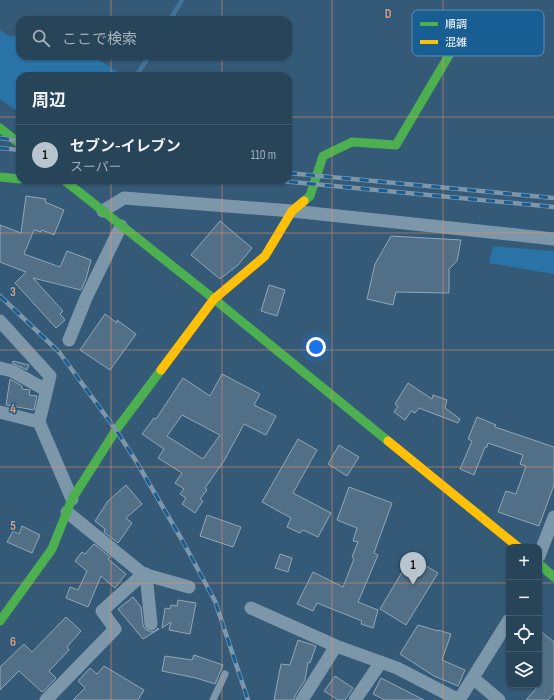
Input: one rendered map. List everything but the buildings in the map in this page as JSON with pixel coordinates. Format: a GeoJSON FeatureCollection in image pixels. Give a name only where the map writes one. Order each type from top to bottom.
{"type":"FeatureCollection","features":[{"type":"Feature","properties":{"kind":"street"},"geometry":{"type":"LineString","coordinates":[[0,621],[52,549],[72,499],[116,430],[214,299],[265,256],[292,211],[310,196],[323,156],[352,142],[396,146],[449,56]]}},
{"type":"Feature","properties":{"kind":"street"},"geometry":{"type":"LineString","coordinates":[[0,128],[16,141]]}},
{"type":"Feature","properties":{"kind":"street"},"geometry":{"type":"LineString","coordinates":[[0,177],[16,179]]}},
{"type":"Feature","properties":{"kind":"street"},"geometry":{"type":"LineString","coordinates":[[69,184],[214,299],[514,544]]}},
{"type":"Feature","properties":{"kind":"street"},"geometry":{"type":"LineString","coordinates":[[103,211],[124,198],[292,211],[554,239]]}},
{"type":"Feature","properties":{"kind":"street"},"geometry":{"type":"LineString","coordinates":[[69,340],[86,298],[121,226]]}},
{"type":"Feature","properties":{"kind":"street"},"geometry":{"type":"LineString","coordinates":[[0,321],[50,376],[40,422],[72,499]]}},
{"type":"Feature","properties":{"kind":"street"},"geometry":{"type":"LineString","coordinates":[[0,368],[12,371],[46,390]]}},
{"type":"Feature","properties":{"kind":"street"},"geometry":{"type":"LineString","coordinates":[[0,412],[40,422]]}},
{"type":"Feature","properties":{"kind":"street"},"geometry":{"type":"LineString","coordinates":[[67,512],[144,574],[189,587]]}},
{"type":"Feature","properties":{"kind":"street"},"geometry":{"type":"LineString","coordinates":[[542,558],[554,517]]}},
{"type":"Feature","properties":{"kind":"street"},"geometry":{"type":"LineString","coordinates":[[542,567],[554,577]]}},
{"type":"Feature","properties":{"kind":"street"},"geometry":{"type":"LineString","coordinates":[[144,574],[151,624]]}},
{"type":"Feature","properties":{"kind":"street"},"geometry":{"type":"LineString","coordinates":[[46,700],[115,629],[102,611],[144,574]]}},
{"type":"Feature","properties":{"kind":"street"},"geometry":{"type":"LineString","coordinates":[[251,608],[336,646],[396,668],[459,700],[506,625]]}},
{"type":"Feature","properties":{"kind":"street"},"geometry":{"type":"LineString","coordinates":[[302,700],[336,646]]}},
{"type":"Feature","properties":{"kind":"street"},"geometry":{"type":"LineString","coordinates":[[355,700],[380,662]]}},
{"type":"Feature","properties":{"kind":"street"},"geometry":{"type":"LineString","coordinates":[[473,678],[499,700]]}},
{"type":"Feature","properties":{"kind":"lane"},"geometry":{"type":"LineString","coordinates":[[213,700],[225,674]]}},
{"type":"Feature","properties":{"kind":"shaded area"},"geometry":{"type":"Polygon","coordinates":[[[0,30],[9,36],[16,37],[16,60],[99,60],[118,72],[16,72],[16,110],[0,99],[0,30]]]}},
{"type":"Feature","properties":{"kind":"shaded area"},"geometry":{"type":"Polygon","coordinates":[[[493,246],[554,251],[554,274],[489,263],[493,246]]]}},
{"type":"Feature","properties":{"kind":"waterway"},"geometry":{"type":"LineString","coordinates":[[172,16],[182,0]]}},
{"type":"Feature","properties":{"kind":"waterway"},"geometry":{"type":"LineString","coordinates":[[139,72],[146,60]]}},
{"type":"Feature","properties":{"kind":"railway"},"geometry":{"type":"LineString","coordinates":[[0,138],[16,140]]}},
{"type":"Feature","properties":{"kind":"railway"},"geometry":{"type":"LineString","coordinates":[[0,148],[16,150]]}},
{"type":"Feature","properties":{"kind":"railway"},"geometry":{"type":"LineString","coordinates":[[292,173],[554,198]]}},
{"type":"Feature","properties":{"kind":"railway"},"geometry":{"type":"LineString","coordinates":[[292,182],[554,207]]}},
{"type":"Feature","properties":{"kind":"railway"},"geometry":{"type":"LineString","coordinates":[[0,296],[59,352],[116,430],[136,461],[182,540],[215,601],[248,700]]}},
{"type":"Feature","properties":{"kind":"traffic: fast"},"geometry":{"type":"LineString","coordinates":[[304,201],[310,196],[323,156],[352,142],[396,145],[449,56]]}},
{"type":"Feature","properties":{"kind":"traffic: fast"},"geometry":{"type":"LineString","coordinates":[[0,128],[16,141]]}},
{"type":"Feature","properties":{"kind":"traffic: fast"},"geometry":{"type":"LineString","coordinates":[[0,177],[16,179]]}},
{"type":"Feature","properties":{"kind":"traffic: fast"},"geometry":{"type":"LineString","coordinates":[[69,184],[214,299],[388,441]]}},
{"type":"Feature","properties":{"kind":"traffic: fast"},"geometry":{"type":"LineString","coordinates":[[0,621],[52,549],[72,499],[116,430],[161,370]]}},
{"type":"Feature","properties":{"kind":"traffic: fast"},"geometry":{"type":"LineString","coordinates":[[542,567],[554,577]]}},
{"type":"Feature","properties":{"kind":"traffic: slow"},"geometry":{"type":"LineString","coordinates":[[161,370],[214,299],[265,256],[292,211],[304,201]]}},
{"type":"Feature","properties":{"kind":"traffic: slow"},"geometry":{"type":"LineString","coordinates":[[388,441],[514,544]]}},
{"type":"Feature","properties":{"kind":"place","name":"セブン-イレブン"},"geometry":{"type":"Point","coordinates":[413,585]}}]}
